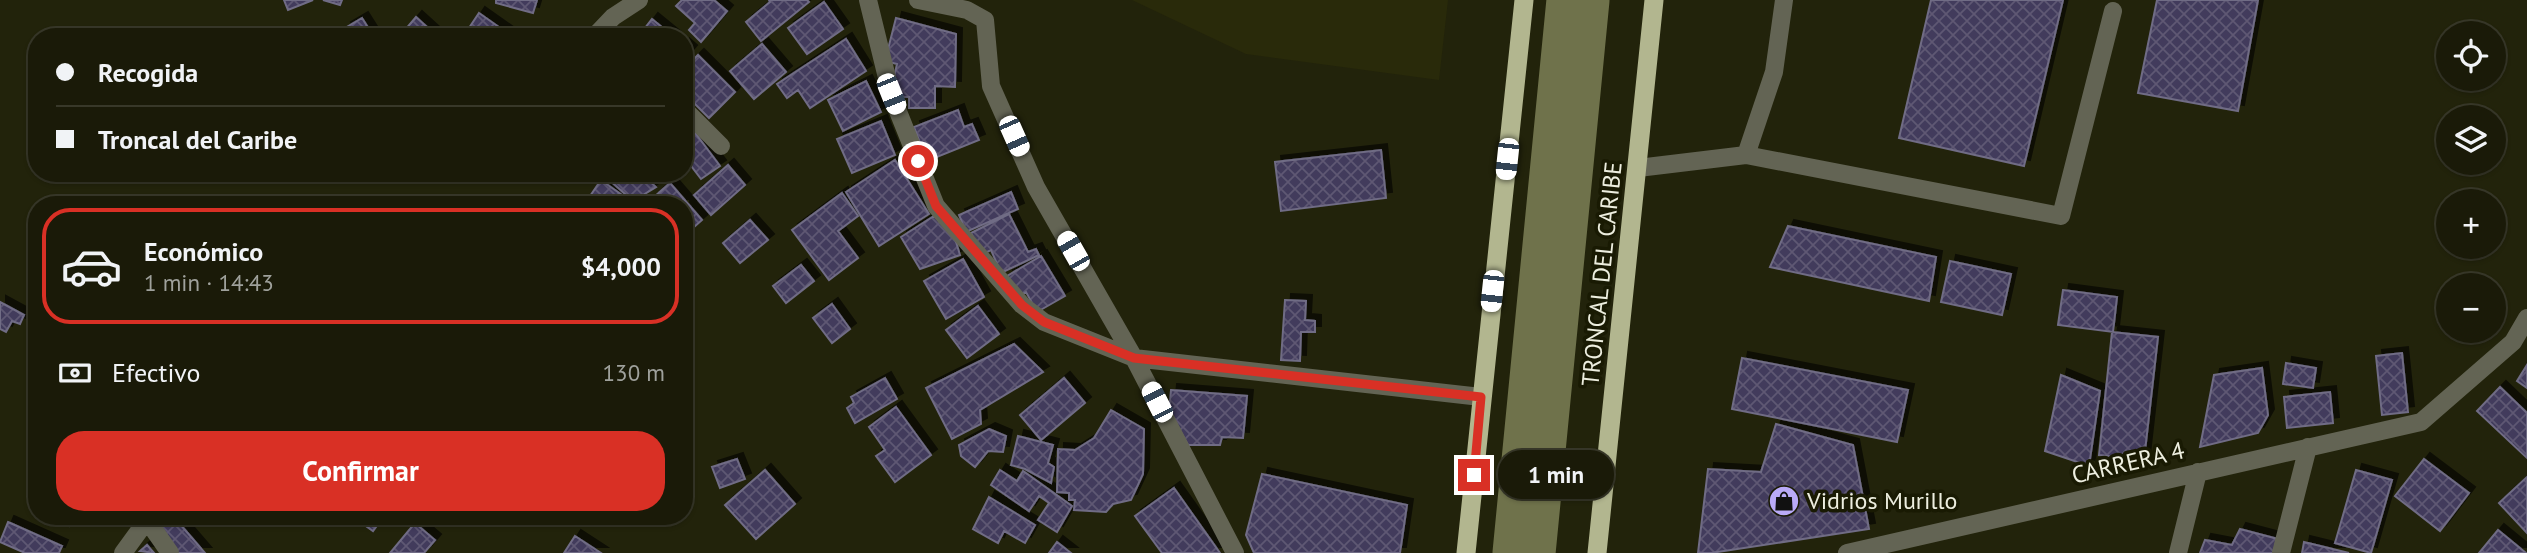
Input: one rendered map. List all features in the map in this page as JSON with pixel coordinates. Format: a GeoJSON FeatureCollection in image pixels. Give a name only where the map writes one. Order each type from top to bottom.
{"type":"FeatureCollection","features":[{"type":"Feature","properties":{"kind":"highway"},"geometry":{"type":"LineString","coordinates":[[1466,553],[1524,0]]}},
{"type":"Feature","properties":{"kind":"highway","name":"TRONCAL DEL CARIBE"},"geometry":{"type":"LineString","coordinates":[[1597,553],[1654,0]]}},
{"type":"Feature","properties":{"kind":"street"},"geometry":{"type":"LineString","coordinates":[[604,28],[613,17],[639,0]]}},
{"type":"Feature","properties":{"kind":"street"},"geometry":{"type":"LineString","coordinates":[[868,0],[891,94],[936,206],[1022,305],[1044,322],[1134,358],[1481,397]]}},
{"type":"Feature","properties":{"kind":"street"},"geometry":{"type":"LineString","coordinates":[[918,0],[967,10],[985,20],[991,86],[1036,187],[1134,358],[1235,553]]}},
{"type":"Feature","properties":{"kind":"street"},"geometry":{"type":"LineString","coordinates":[[1746,155],[1774,72],[1784,0]]}},
{"type":"Feature","properties":{"kind":"street"},"geometry":{"type":"LineString","coordinates":[[1638,168],[1746,155],[2061,216],[2113,11]]}},
{"type":"Feature","properties":{"kind":"street"},"geometry":{"type":"LineString","coordinates":[[693,118],[721,146]]}},
{"type":"Feature","properties":{"kind":"street","name":"CARRERA 4"},"geometry":{"type":"LineString","coordinates":[[1847,553],[2421,422],[2513,342],[2527,318]]}},
{"type":"Feature","properties":{"kind":"street"},"geometry":{"type":"LineString","coordinates":[[2281,553],[2308,447]]}},
{"type":"Feature","properties":{"kind":"street"},"geometry":{"type":"LineString","coordinates":[[2178,553],[2198,472]]}},
{"type":"Feature","properties":{"kind":"street"},"geometry":{"type":"LineString","coordinates":[[123,553],[143,525]]}},
{"type":"Feature","properties":{"kind":"street"},"geometry":{"type":"LineString","coordinates":[[150,525],[170,553]]}},
{"type":"Feature","properties":{"kind":"shaded area"},"geometry":{"type":"Polygon","coordinates":[[[1132,0],[1448,0],[1439,80],[1246,54],[1132,0]]]}},
{"type":"Feature","properties":{"kind":"building"},"geometry":{"type":"Polygon","coordinates":[[[284,0],[313,0],[288,10],[284,0]]]}},
{"type":"Feature","properties":{"kind":"building"},"geometry":{"type":"Polygon","coordinates":[[[323,0],[342,0],[340,5],[323,0]]]}},
{"type":"Feature","properties":{"kind":"building"},"geometry":{"type":"Polygon","coordinates":[[[496,0],[537,0],[533,13],[496,3],[496,0]]]}},
{"type":"Feature","properties":{"kind":"building"},"geometry":{"type":"Polygon","coordinates":[[[682,0],[714,0],[727,11],[701,42],[691,28],[695,23],[676,6],[682,0]]]}},
{"type":"Feature","properties":{"kind":"building"},"geometry":{"type":"Polygon","coordinates":[[[769,0],[809,2],[761,41],[746,22],[770,2],[769,0]]]}},
{"type":"Feature","properties":{"kind":"building"},"geometry":{"type":"Polygon","coordinates":[[[1931,0],[2063,0],[2024,166],[1899,138],[1931,0]]]}},
{"type":"Feature","properties":{"kind":"building"},"geometry":{"type":"Polygon","coordinates":[[[2157,0],[2258,0],[2238,111],[2138,93],[2157,0]]]}},
{"type":"Feature","properties":{"kind":"building"},"geometry":{"type":"Polygon","coordinates":[[[824,2],[843,29],[807,54],[788,28],[824,2]]]}},
{"type":"Feature","properties":{"kind":"building"},"geometry":{"type":"Polygon","coordinates":[[[479,13],[500,28],[469,28],[479,13]]]}},
{"type":"Feature","properties":{"kind":"building"},"geometry":{"type":"Polygon","coordinates":[[[416,17],[428,28],[407,28],[416,17]]]}},
{"type":"Feature","properties":{"kind":"building"},"geometry":{"type":"Polygon","coordinates":[[[362,18],[368,28],[345,28],[362,18]]]}},
{"type":"Feature","properties":{"kind":"building"},"geometry":{"type":"Polygon","coordinates":[[[896,18],[956,34],[955,87],[935,86],[935,108],[909,108],[909,97],[898,97],[893,82],[897,64],[885,61],[896,18]]]}},
{"type":"Feature","properties":{"kind":"building"},"geometry":{"type":"Polygon","coordinates":[[[652,19],[663,28],[645,28],[652,19]]]}},
{"type":"Feature","properties":{"kind":"building"},"geometry":{"type":"Polygon","coordinates":[[[846,39],[866,71],[810,108],[798,90],[787,98],[777,84],[846,39]]]}},
{"type":"Feature","properties":{"kind":"building"},"geometry":{"type":"Polygon","coordinates":[[[762,44],[786,72],[754,99],[730,71],[762,44]]]}},
{"type":"Feature","properties":{"kind":"building"},"geometry":{"type":"Polygon","coordinates":[[[698,55],[735,92],[709,118],[693,102],[693,60],[698,55]]]}},
{"type":"Feature","properties":{"kind":"building"},"geometry":{"type":"Polygon","coordinates":[[[866,81],[881,112],[843,131],[828,100],[866,81]]]}},
{"type":"Feature","properties":{"kind":"building"},"geometry":{"type":"Polygon","coordinates":[[[958,110],[964,127],[972,124],[979,140],[927,161],[914,127],[958,110]]]}},
{"type":"Feature","properties":{"kind":"building"},"geometry":{"type":"Polygon","coordinates":[[[881,121],[895,155],[852,173],[837,139],[881,121]]]}},
{"type":"Feature","properties":{"kind":"building"},"geometry":{"type":"Polygon","coordinates":[[[693,130],[720,166],[701,179],[693,168],[693,130]]]}},
{"type":"Feature","properties":{"kind":"building"},"geometry":{"type":"Polygon","coordinates":[[[1381,150],[1386,198],[1281,211],[1275,162],[1381,150]]]}},
{"type":"Feature","properties":{"kind":"building"},"geometry":{"type":"Polygon","coordinates":[[[895,160],[929,214],[879,246],[846,192],[895,160]]]}},
{"type":"Feature","properties":{"kind":"building"},"geometry":{"type":"Polygon","coordinates":[[[728,165],[745,185],[711,215],[694,195],[728,165]]]}},
{"type":"Feature","properties":{"kind":"building"},"geometry":{"type":"Polygon","coordinates":[[[600,182],[604,182],[623,196],[590,196],[600,182]]]}},
{"type":"Feature","properties":{"kind":"building"},"geometry":{"type":"Polygon","coordinates":[[[611,182],[650,182],[656,187],[641,196],[627,196],[611,182]]]}},
{"type":"Feature","properties":{"kind":"building"},"geometry":{"type":"Polygon","coordinates":[[[670,183],[681,196],[655,196],[670,183]]]}},
{"type":"Feature","properties":{"kind":"building"},"geometry":{"type":"Polygon","coordinates":[[[1011,192],[1018,209],[966,232],[959,215],[1011,192]]]}},
{"type":"Feature","properties":{"kind":"building"},"geometry":{"type":"Polygon","coordinates":[[[842,193],[858,216],[838,231],[858,258],[829,280],[792,230],[842,193]]]}},
{"type":"Feature","properties":{"kind":"building"},"geometry":{"type":"Polygon","coordinates":[[[693,210],[702,220],[693,228],[693,210]]]}},
{"type":"Feature","properties":{"kind":"building"},"geometry":{"type":"Polygon","coordinates":[[[1009,214],[1028,252],[1036,249],[1039,255],[1001,273],[991,250],[981,255],[971,233],[1009,214]]]}},
{"type":"Feature","properties":{"kind":"building"},"geometry":{"type":"Polygon","coordinates":[[[934,216],[954,235],[960,255],[920,269],[901,237],[934,216]]]}},
{"type":"Feature","properties":{"kind":"building"},"geometry":{"type":"Polygon","coordinates":[[[750,220],[768,240],[740,263],[723,243],[750,220]]]}},
{"type":"Feature","properties":{"kind":"building"},"geometry":{"type":"Polygon","coordinates":[[[1788,226],[1936,257],[1929,301],[1770,267],[1788,226]]]}},
{"type":"Feature","properties":{"kind":"building"},"geometry":{"type":"Polygon","coordinates":[[[1041,256],[1065,296],[1037,312],[1026,292],[1019,296],[1007,276],[1041,256]]]}},
{"type":"Feature","properties":{"kind":"building"},"geometry":{"type":"Polygon","coordinates":[[[963,259],[984,297],[946,319],[924,281],[963,259]]]}},
{"type":"Feature","properties":{"kind":"building"},"geometry":{"type":"Polygon","coordinates":[[[1950,261],[2011,274],[2002,315],[1941,302],[1950,261]]]}},
{"type":"Feature","properties":{"kind":"building"},"geometry":{"type":"Polygon","coordinates":[[[801,265],[814,281],[786,303],[773,286],[801,265]]]}},
{"type":"Feature","properties":{"kind":"building"},"geometry":{"type":"Polygon","coordinates":[[[2063,290],[2117,297],[2113,332],[2058,325],[2063,290]]]}},
{"type":"Feature","properties":{"kind":"building"},"geometry":{"type":"Polygon","coordinates":[[[1285,300],[1306,301],[1305,320],[1315,321],[1315,332],[1301,332],[1300,361],[1281,360],[1285,300]]]}},
{"type":"Feature","properties":{"kind":"building"},"geometry":{"type":"Polygon","coordinates":[[[0,302],[24,315],[20,324],[12,321],[6,332],[0,329],[0,302]]]}},
{"type":"Feature","properties":{"kind":"building"},"geometry":{"type":"Polygon","coordinates":[[[832,304],[850,329],[832,343],[813,318],[832,304]]]}},
{"type":"Feature","properties":{"kind":"building"},"geometry":{"type":"Polygon","coordinates":[[[978,306],[999,334],[967,358],[946,330],[978,306]]]}},
{"type":"Feature","properties":{"kind":"building"},"geometry":{"type":"Polygon","coordinates":[[[2112,332],[2158,337],[2144,460],[2099,455],[2112,332]]]}},
{"type":"Feature","properties":{"kind":"building"},"geometry":{"type":"Polygon","coordinates":[[[1014,344],[1043,372],[980,410],[981,424],[952,439],[926,388],[1014,344]]]}},
{"type":"Feature","properties":{"kind":"building"},"geometry":{"type":"Polygon","coordinates":[[[2402,353],[2408,412],[2382,415],[2376,356],[2402,353]]]}},
{"type":"Feature","properties":{"kind":"building"},"geometry":{"type":"Polygon","coordinates":[[[1742,358],[1908,390],[1897,442],[1732,409],[1742,358]]]}},
{"type":"Feature","properties":{"kind":"building"},"geometry":{"type":"Polygon","coordinates":[[[2286,363],[2316,368],[2313,388],[2283,384],[2286,363]]]}},
{"type":"Feature","properties":{"kind":"building"},"geometry":{"type":"Polygon","coordinates":[[[2527,365],[2527,388],[2517,381],[2527,365]]]}},
{"type":"Feature","properties":{"kind":"building"},"geometry":{"type":"Polygon","coordinates":[[[2262,368],[2268,415],[2258,433],[2200,447],[2214,375],[2262,368]]]}},
{"type":"Feature","properties":{"kind":"building"},"geometry":{"type":"Polygon","coordinates":[[[2061,375],[2100,391],[2089,466],[2045,451],[2061,375]]]}},
{"type":"Feature","properties":{"kind":"building"},"geometry":{"type":"Polygon","coordinates":[[[885,378],[897,399],[855,423],[847,408],[854,403],[851,397],[885,378]]]}},
{"type":"Feature","properties":{"kind":"building"},"geometry":{"type":"Polygon","coordinates":[[[1064,378],[1085,403],[1041,440],[1020,415],[1064,378]]]}},
{"type":"Feature","properties":{"kind":"building"},"geometry":{"type":"Polygon","coordinates":[[[2500,387],[2527,413],[2527,458],[2477,411],[2500,387]]]}},
{"type":"Feature","properties":{"kind":"building"},"geometry":{"type":"Polygon","coordinates":[[[1171,390],[1247,396],[1243,438],[1222,437],[1220,445],[1188,445],[1169,411],[1171,390]]]}},
{"type":"Feature","properties":{"kind":"building"},"geometry":{"type":"Polygon","coordinates":[[[2330,392],[2333,423],[2287,428],[2284,397],[2330,392]]]}},
{"type":"Feature","properties":{"kind":"building"},"geometry":{"type":"Polygon","coordinates":[[[896,407],[931,455],[895,482],[876,456],[885,450],[869,427],[896,407]]]}},
{"type":"Feature","properties":{"kind":"building"},"geometry":{"type":"Polygon","coordinates":[[[1111,410],[1144,429],[1143,474],[1131,500],[1113,504],[1106,512],[1074,510],[1075,500],[1069,500],[1069,493],[1057,492],[1058,449],[1075,450],[1094,438],[1111,410]]]}},
{"type":"Feature","properties":{"kind":"building","name":"Vidrios Murillo"},"geometry":{"type":"Polygon","coordinates":[[[1776,424],[1853,445],[1869,529],[1698,553],[1708,469],[1761,472],[1776,424]]]}},
{"type":"Feature","properties":{"kind":"building"},"geometry":{"type":"Polygon","coordinates":[[[989,429],[1006,436],[1003,452],[988,451],[975,467],[961,456],[959,445],[989,429]]]}},
{"type":"Feature","properties":{"kind":"building"},"geometry":{"type":"Polygon","coordinates":[[[1018,436],[1053,445],[1048,463],[1054,467],[1051,483],[1011,465],[1018,436]]]}},
{"type":"Feature","properties":{"kind":"building"},"geometry":{"type":"Polygon","coordinates":[[[737,459],[745,479],[720,488],[712,467],[737,459]]]}},
{"type":"Feature","properties":{"kind":"building"},"geometry":{"type":"Polygon","coordinates":[[[2424,459],[2469,493],[2440,531],[2395,496],[2424,459]]]}},
{"type":"Feature","properties":{"kind":"building"},"geometry":{"type":"Polygon","coordinates":[[[765,470],[795,504],[756,539],[725,505],[765,470]]]}},
{"type":"Feature","properties":{"kind":"building"},"geometry":{"type":"Polygon","coordinates":[[[1000,470],[1017,481],[1023,471],[1072,506],[1057,532],[1038,520],[1049,503],[1039,496],[1029,511],[991,485],[1000,470]]]}},
{"type":"Feature","properties":{"kind":"building"},"geometry":{"type":"Polygon","coordinates":[[[2356,470],[2392,480],[2371,553],[2335,543],[2356,470]]]}},
{"type":"Feature","properties":{"kind":"building"},"geometry":{"type":"Polygon","coordinates":[[[1262,474],[1407,505],[1400,553],[1254,553],[1246,535],[1262,474]]]}},
{"type":"Feature","properties":{"kind":"building"},"geometry":{"type":"Polygon","coordinates":[[[2527,477],[2527,533],[2499,503],[2527,477]]]}},
{"type":"Feature","properties":{"kind":"building"},"geometry":{"type":"Polygon","coordinates":[[[1174,488],[1220,553],[1162,553],[1135,516],[1174,488]]]}},
{"type":"Feature","properties":{"kind":"building"},"geometry":{"type":"Polygon","coordinates":[[[989,497],[1035,525],[1025,543],[1004,531],[998,543],[973,529],[989,497]]]}},
{"type":"Feature","properties":{"kind":"building"},"geometry":{"type":"Polygon","coordinates":[[[8,522],[62,546],[59,553],[25,553],[0,542],[8,522]]]}},
{"type":"Feature","properties":{"kind":"building"},"geometry":{"type":"Polygon","coordinates":[[[163,525],[181,525],[205,553],[176,553],[157,531],[163,525]]]}},
{"type":"Feature","properties":{"kind":"building"},"geometry":{"type":"Polygon","coordinates":[[[364,525],[377,525],[373,531],[364,525]]]}},
{"type":"Feature","properties":{"kind":"building"},"geometry":{"type":"Polygon","coordinates":[[[413,525],[417,525],[435,540],[424,553],[390,553],[413,525]]]}},
{"type":"Feature","properties":{"kind":"building"},"geometry":{"type":"Polygon","coordinates":[[[2240,529],[2278,539],[2274,553],[2200,553],[2205,540],[2232,545],[2240,529]]]}},
{"type":"Feature","properties":{"kind":"building"},"geometry":{"type":"Polygon","coordinates":[[[2498,530],[2526,553],[2479,553],[2498,530]]]}},
{"type":"Feature","properties":{"kind":"building"},"geometry":{"type":"Polygon","coordinates":[[[575,536],[601,553],[564,553],[575,536]]]}},
{"type":"Feature","properties":{"kind":"building"},"geometry":{"type":"Polygon","coordinates":[[[1057,542],[1071,553],[1049,553],[1057,542]]]}},
{"type":"Feature","properties":{"kind":"building"},"geometry":{"type":"Polygon","coordinates":[[[2304,542],[2349,553],[2302,553],[2304,542]]]}},
{"type":"Feature","properties":{"kind":"building"},"geometry":{"type":"Polygon","coordinates":[[[147,545],[154,553],[140,551],[147,545]]]}},
{"type":"Feature","properties":{"kind":"waterway"},"geometry":{"type":"LineString","coordinates":[[1524,553],[1578,0]]}},
{"type":"Feature","properties":{"kind":"place","name":"Vidrios Murillo"},"geometry":{"type":"Point","coordinates":[1784,501]}},
{"type":"Feature","properties":{"kind":"route"},"geometry":{"type":"LineString","coordinates":[[918,161],[936,206],[1022,305],[1044,322],[1134,358],[1481,397],[1474,475]]}}]}
